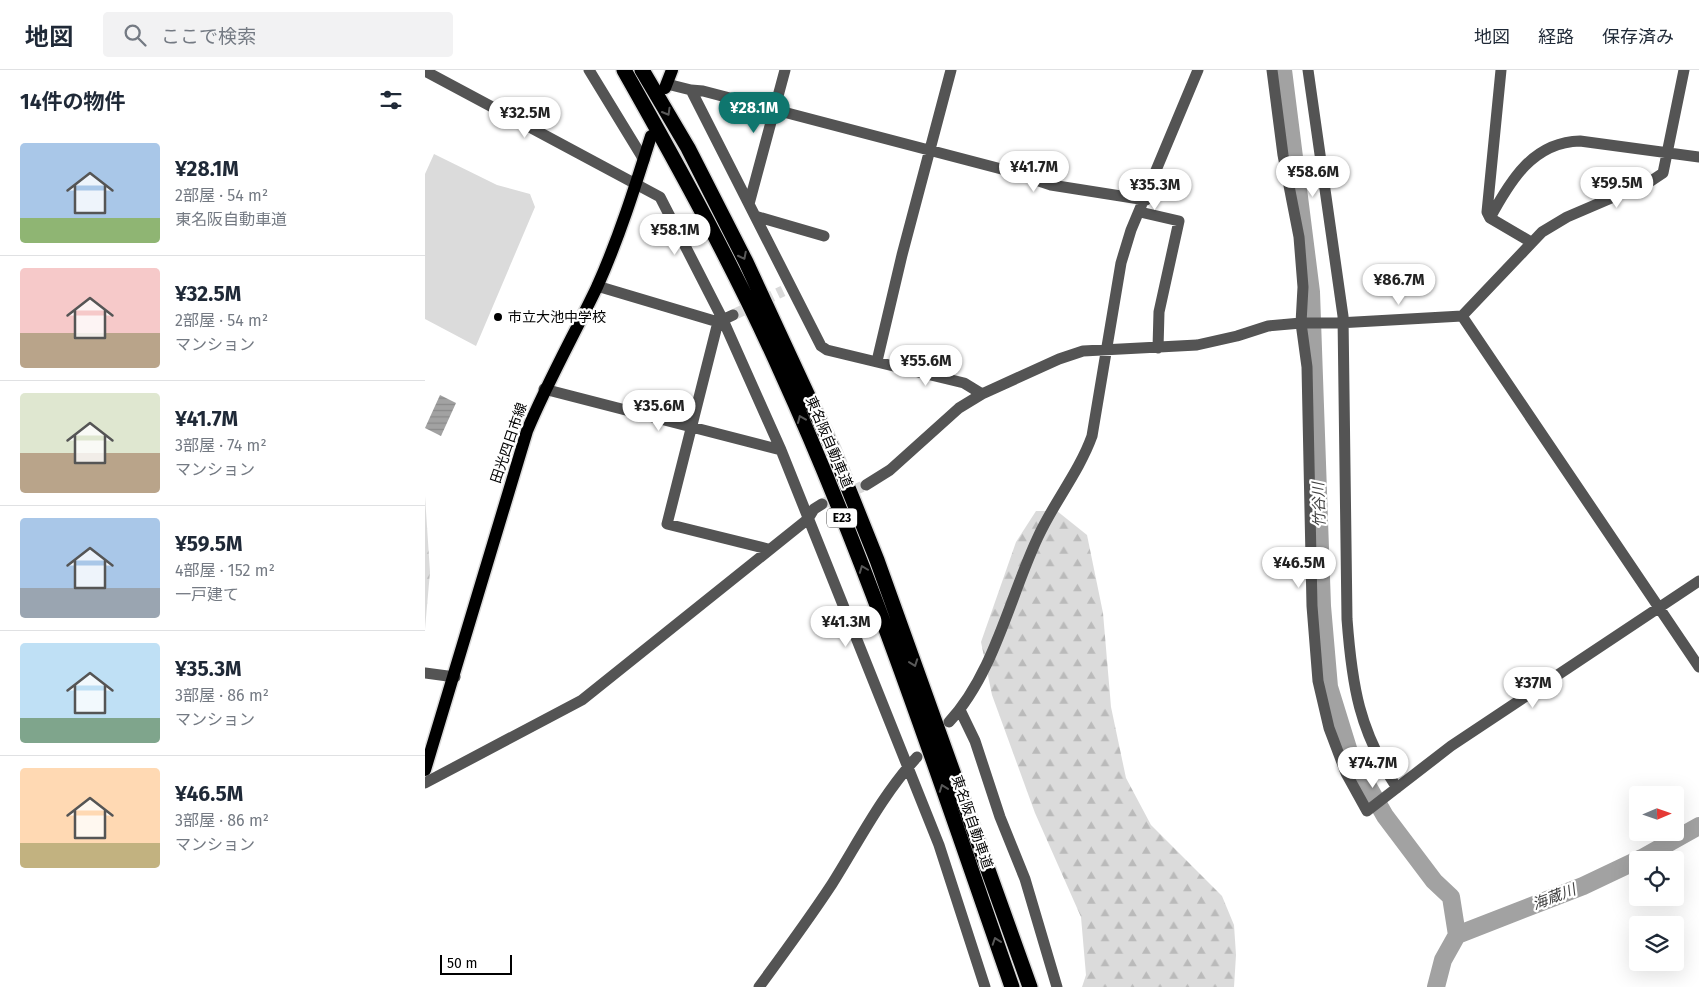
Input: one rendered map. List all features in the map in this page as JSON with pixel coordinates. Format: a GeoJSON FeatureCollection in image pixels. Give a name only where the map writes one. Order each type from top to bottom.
{"type":"FeatureCollection","features":[{"type":"Feature","properties":{"kind":"highway","name":"東名阪自動車道"},"geometry":{"type":"LineString","coordinates":[[624,70],[732,268],[818,456],[865,575],[1012,987]]}},
{"type":"Feature","properties":{"kind":"highway","name":"東名阪自動車道"},"geometry":{"type":"LineString","coordinates":[[643,70],[687,148],[746,262],[833,450],[880,570],[1030,987]]}},
{"type":"Feature","properties":{"kind":"main road"},"geometry":{"type":"LineString","coordinates":[[666,86],[672,70]]}},
{"type":"Feature","properties":{"kind":"main road","name":"田光四日市線"},"geometry":{"type":"LineString","coordinates":[[425,770],[455,677],[527,430],[544,389],[597,286],[636,185],[651,136]]}},
{"type":"Feature","properties":{"kind":"street"},"geometry":{"type":"LineString","coordinates":[[589,70],[643,160]]}},
{"type":"Feature","properties":{"kind":"street"},"geometry":{"type":"LineString","coordinates":[[749,204],[785,70]]}},
{"type":"Feature","properties":{"kind":"street"},"geometry":{"type":"LineString","coordinates":[[877,361],[951,70]]}},
{"type":"Feature","properties":{"kind":"street"},"geometry":{"type":"LineString","coordinates":[[949,722],[960,710],[985,665],[1038,535],[1086,452],[1093,436],[1105,349],[1121,263],[1198,70]]}},
{"type":"Feature","properties":{"kind":"street"},"geometry":{"type":"LineString","coordinates":[[1272,70],[1283,155],[1299,237],[1303,287],[1307,367],[1312,606],[1318,681],[1329,728],[1346,773],[1367,811],[1451,746],[1699,582]]}},
{"type":"Feature","properties":{"kind":"street"},"geometry":{"type":"LineString","coordinates":[[1308,70],[1341,323],[1350,663],[1367,733],[1378,760],[1395,789]]}},
{"type":"Feature","properties":{"kind":"street"},"geometry":{"type":"LineString","coordinates":[[1501,70],[1487,212],[1490,218],[1531,242]]}},
{"type":"Feature","properties":{"kind":"street"},"geometry":{"type":"LineString","coordinates":[[866,485],[889,470],[959,408],[982,394],[1059,359],[1083,351],[1197,345],[1237,336],[1268,326],[1462,316],[1542,232],[1567,217],[1651,181],[1663,173],[1683,70]]}},
{"type":"Feature","properties":{"kind":"street"},"geometry":{"type":"LineString","coordinates":[[425,71],[660,198],[725,319],[781,450],[939,845],[985,987]]}},
{"type":"Feature","properties":{"kind":"street"},"geometry":{"type":"LineString","coordinates":[[666,86],[775,109],[1009,171],[1051,185],[1146,200]]}},
{"type":"Feature","properties":{"kind":"street"},"geometry":{"type":"LineString","coordinates":[[691,90],[755,216],[787,289],[821,346],[827,350],[964,383],[982,394]]}},
{"type":"Feature","properties":{"kind":"street"},"geometry":{"type":"LineString","coordinates":[[1490,218],[1509,182],[1526,163],[1567,141],[1580,141],[1699,157]]}},
{"type":"Feature","properties":{"kind":"street"},"geometry":{"type":"LineString","coordinates":[[1140,212],[1179,221],[1159,312],[1159,348]]}},
{"type":"Feature","properties":{"kind":"street"},"geometry":{"type":"LineString","coordinates":[[755,216],[824,236]]}},
{"type":"Feature","properties":{"kind":"street"},"geometry":{"type":"LineString","coordinates":[[597,286],[725,319]]}},
{"type":"Feature","properties":{"kind":"street"},"geometry":{"type":"LineString","coordinates":[[1462,316],[1699,667]]}},
{"type":"Feature","properties":{"kind":"street"},"geometry":{"type":"LineString","coordinates":[[725,319],[692,427],[667,524],[768,549]]}},
{"type":"Feature","properties":{"kind":"street"},"geometry":{"type":"LineString","coordinates":[[544,389],[781,450]]}},
{"type":"Feature","properties":{"kind":"street"},"geometry":{"type":"LineString","coordinates":[[425,784],[582,700],[768,549],[808,519],[814,509],[822,504]]}},
{"type":"Feature","properties":{"kind":"street"},"geometry":{"type":"LineString","coordinates":[[425,673],[455,677]]}},
{"type":"Feature","properties":{"kind":"street"},"geometry":{"type":"LineString","coordinates":[[960,710],[975,741],[1000,817],[1025,879],[1057,987]]}},
{"type":"Feature","properties":{"kind":"street"},"geometry":{"type":"LineString","coordinates":[[759,987],[832,885],[877,811],[908,767],[917,758]]}},
{"type":"Feature","properties":{"kind":"green space"},"geometry":{"type":"Polygon","coordinates":[[[434,154],[497,185],[530,194],[535,207],[476,346],[425,319],[425,174],[434,154]]]}},
{"type":"Feature","properties":{"kind":"green space"},"geometry":{"type":"Polygon","coordinates":[[[425,496],[430,572],[425,629],[425,496]]]}},
{"type":"Feature","properties":{"kind":"green space"},"geometry":{"type":"Polygon","coordinates":[[[1036,511],[1057,511],[1087,535],[1103,613],[1111,707],[1126,778],[1151,825],[1222,896],[1234,925],[1236,955],[1234,987],[1082,987],[1086,975],[1081,917],[1035,813],[992,695],[981,642],[1016,542],[1036,511]]]}},
{"type":"Feature","properties":{"kind":"shaded area"},"geometry":{"type":"Polygon","coordinates":[[[440,395],[456,403],[441,436],[425,428],[440,395]]]}},
{"type":"Feature","properties":{"kind":"waterway","name":"竹谷川"},"geometry":{"type":"LineString","coordinates":[[1283,70],[1311,292],[1322,606],[1329,687],[1350,755],[1385,816],[1434,881],[1451,897],[1457,935]]}},
{"type":"Feature","properties":{"kind":"waterway","name":"海蔵川"},"geometry":{"type":"LineString","coordinates":[[1436,987],[1443,960],[1457,935],[1583,886],[1642,858],[1699,826]]}},
{"type":"Feature","properties":{"kind":"tunnel"},"geometry":{"type":"LineString","coordinates":[[733,315],[783,291]]}},
{"type":"Feature","properties":{"kind":"tunnel"},"geometry":{"type":"LineString","coordinates":[[822,504],[866,485]]}},
{"type":"Feature","properties":{"kind":"place","name":"市立大池中学校"},"geometry":{"type":"Point","coordinates":[498,317]}}]}
